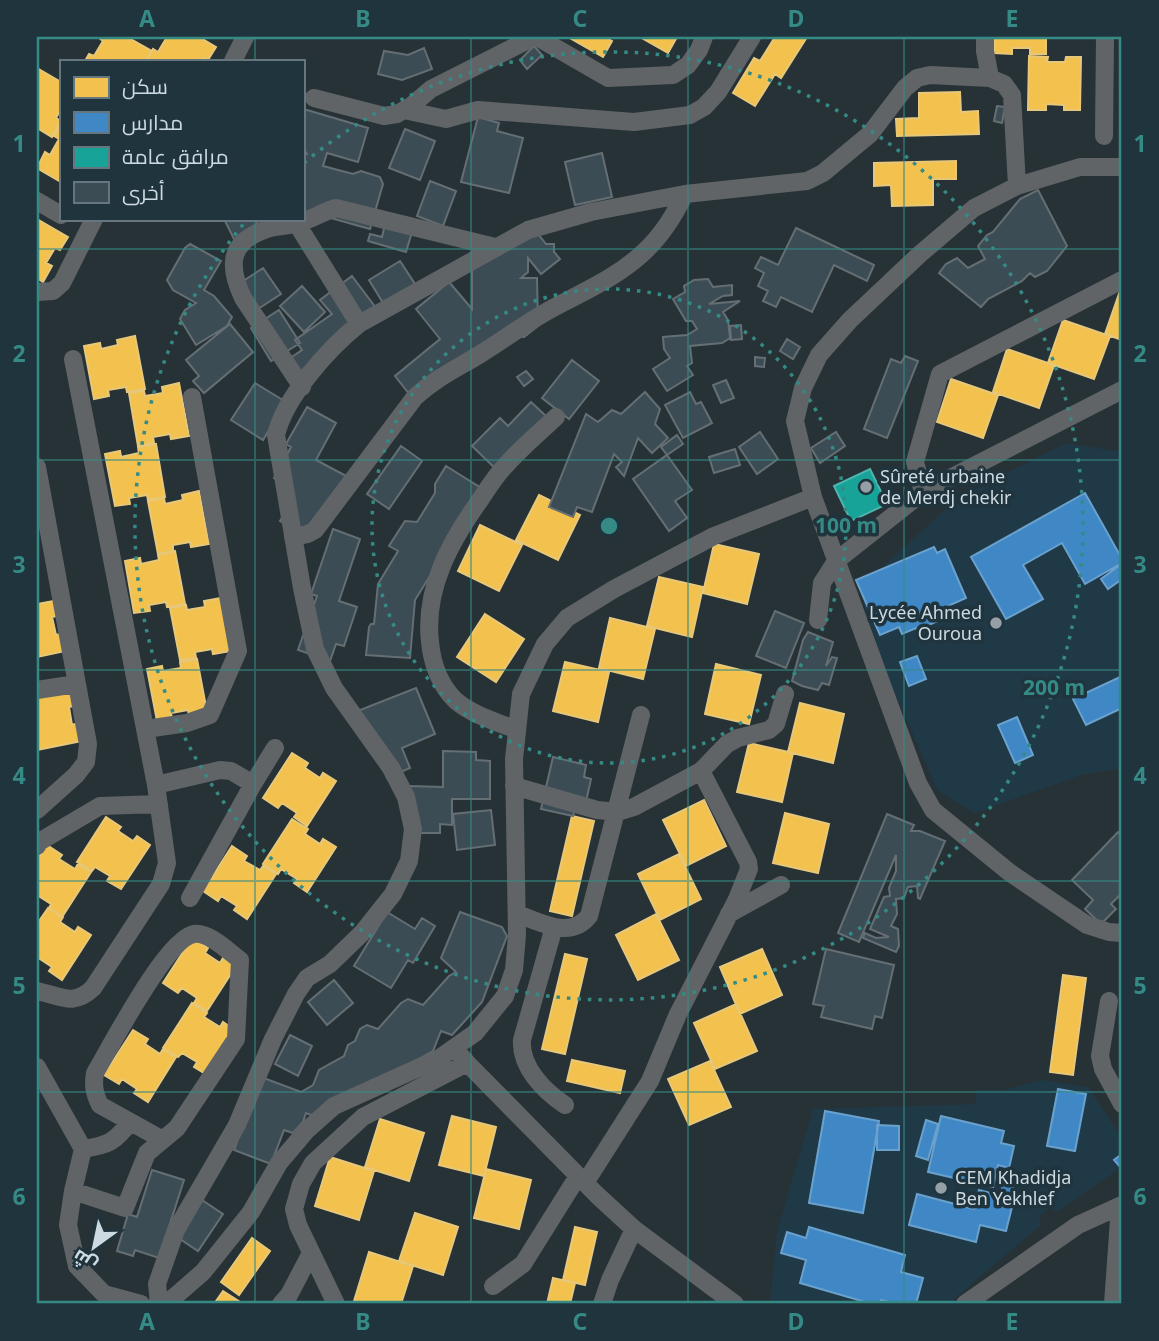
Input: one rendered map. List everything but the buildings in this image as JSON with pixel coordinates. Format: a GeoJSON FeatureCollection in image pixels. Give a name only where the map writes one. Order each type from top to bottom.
{"type":"FeatureCollection","features":[{"type":"Feature","properties":{"kind":"street"},"geometry":{"type":"LineString","coordinates":[[314,98],[384,116],[404,110],[430,89],[536,37],[608,78],[673,75],[688,65],[699,50],[704,37]]}},
{"type":"Feature","properties":{"kind":"street"},"geometry":{"type":"LineString","coordinates":[[404,110],[446,118],[478,110],[634,122],[690,115],[704,107],[718,92],[752,37]]}},
{"type":"Feature","properties":{"kind":"street"},"geometry":{"type":"LineString","coordinates":[[985,37],[990,78]]}},
{"type":"Feature","properties":{"kind":"street"},"geometry":{"type":"LineString","coordinates":[[1104,136],[1105,37]]}},
{"type":"Feature","properties":{"kind":"street"},"geometry":{"type":"LineString","coordinates":[[813,497],[713,536],[614,589],[568,618],[545,644],[521,694],[514,786],[517,934],[514,970],[505,996],[475,1033],[438,1059],[334,1106],[307,1130],[279,1163],[251,1212],[203,1272],[172,1299],[158,1304],[157,1284],[176,1230],[237,1125],[264,1066],[273,1039],[296,995],[307,978],[330,964],[362,933],[393,894],[408,861],[413,829],[406,797],[391,768],[326,674],[315,649],[276,436],[281,416],[335,344],[359,324],[528,230],[591,212],[685,194],[807,181],[823,173],[870,134],[905,88],[916,78],[930,75],[990,78],[1004,85],[1012,96],[1017,186]]}},
{"type":"Feature","properties":{"kind":"street"},"geometry":{"type":"LineString","coordinates":[[1122,167],[1080,167],[1017,186],[974,208],[850,320],[819,355],[803,388],[795,421],[813,497],[918,783],[933,810],[1009,872],[1087,925],[1122,933]]}},
{"type":"Feature","properties":{"kind":"street"},"geometry":{"type":"LineString","coordinates":[[293,537],[315,530],[415,397],[436,379],[552,308],[595,288],[621,271],[645,251],[665,229],[685,194]]}},
{"type":"Feature","properties":{"kind":"street"},"geometry":{"type":"LineString","coordinates":[[37,201],[60,214]]}},
{"type":"Feature","properties":{"kind":"street"},"geometry":{"type":"LineString","coordinates":[[302,387],[243,299],[232,270],[235,252],[248,237],[268,229],[297,224],[336,208],[495,247]]}},
{"type":"Feature","properties":{"kind":"street"},"geometry":{"type":"LineString","coordinates":[[37,292],[53,290],[62,283],[91,224],[73,220]]}},
{"type":"Feature","properties":{"kind":"street"},"geometry":{"type":"LineString","coordinates":[[297,224],[359,324]]}},
{"type":"Feature","properties":{"kind":"street"},"geometry":{"type":"LineString","coordinates":[[923,492],[915,462],[940,374],[1122,280]]}},
{"type":"Feature","properties":{"kind":"street"},"geometry":{"type":"LineString","coordinates":[[37,990],[70,1000],[83,997],[93,988],[160,884],[167,863],[146,729],[73,359]]}},
{"type":"Feature","properties":{"kind":"street"},"geometry":{"type":"LineString","coordinates":[[818,620],[822,583],[836,561],[923,492],[1122,390]]}},
{"type":"Feature","properties":{"kind":"street"},"geometry":{"type":"LineString","coordinates":[[146,729],[187,723],[210,715],[238,651],[192,397]]}},
{"type":"Feature","properties":{"kind":"street"},"geometry":{"type":"LineString","coordinates":[[517,730],[472,712],[456,701],[445,688],[431,658],[428,623],[432,595],[444,559],[462,525],[504,467],[556,417]]}},
{"type":"Feature","properties":{"kind":"street"},"geometry":{"type":"LineString","coordinates":[[37,467],[45,559],[88,744],[86,762],[76,775],[37,810]]}},
{"type":"Feature","properties":{"kind":"street"},"geometry":{"type":"LineString","coordinates":[[37,691],[76,684]]}},
{"type":"Feature","properties":{"kind":"street"},"geometry":{"type":"LineString","coordinates":[[514,786],[597,810],[618,812],[634,807],[701,771],[727,744],[738,738],[769,730],[776,724],[785,694]]}},
{"type":"Feature","properties":{"kind":"street"},"geometry":{"type":"LineString","coordinates":[[517,914],[554,927],[570,929],[582,925],[589,916],[641,715]]}},
{"type":"Feature","properties":{"kind":"street"},"geometry":{"type":"LineString","coordinates":[[190,898],[275,748]]}},
{"type":"Feature","properties":{"kind":"street"},"geometry":{"type":"LineString","coordinates":[[156,785],[220,770],[231,771],[253,784]]}},
{"type":"Feature","properties":{"kind":"street"},"geometry":{"type":"LineString","coordinates":[[493,1286],[523,1264],[650,1081],[678,1014],[747,876],[748,862],[701,771]]}},
{"type":"Feature","properties":{"kind":"street"},"geometry":{"type":"LineString","coordinates":[[37,846],[39,842],[100,806],[159,804]]}},
{"type":"Feature","properties":{"kind":"street"},"geometry":{"type":"LineString","coordinates":[[729,914],[781,885]]}},
{"type":"Feature","properties":{"kind":"street"},"geometry":{"type":"LineString","coordinates":[[554,927],[521,1051],[527,1065],[543,1086],[565,1105]]}},
{"type":"Feature","properties":{"kind":"street"},"geometry":{"type":"LineString","coordinates":[[73,1191],[125,1208],[146,1153],[163,1140],[177,1128],[236,1039],[240,960],[208,937],[195,933],[184,938],[165,956],[95,1073],[93,1083],[100,1105],[163,1140]]}},
{"type":"Feature","properties":{"kind":"street"},"geometry":{"type":"LineString","coordinates":[[1109,1001],[1100,1056],[1103,1069],[1122,1104]]}},
{"type":"Feature","properties":{"kind":"street"},"geometry":{"type":"LineString","coordinates":[[454,1048],[581,1179],[634,1229],[726,1301]]}},
{"type":"Feature","properties":{"kind":"street"},"geometry":{"type":"LineString","coordinates":[[336,1304],[298,1225],[294,1209],[301,1184],[313,1163],[363,1117],[467,1063]]}},
{"type":"Feature","properties":{"kind":"street"},"geometry":{"type":"LineString","coordinates":[[37,1067],[83,1149],[68,1225],[77,1266],[104,1294],[141,1304]]}},
{"type":"Feature","properties":{"kind":"street"},"geometry":{"type":"LineString","coordinates":[[83,1149],[105,1145],[116,1139],[130,1122]]}},
{"type":"Feature","properties":{"kind":"street"},"geometry":{"type":"LineString","coordinates":[[965,1304],[1078,1225],[1121,1206],[1113,1304]]}},
{"type":"Feature","properties":{"kind":"street"},"geometry":{"type":"LineString","coordinates":[[602,1304],[634,1229]]}},
{"type":"Feature","properties":{"kind":"street"},"geometry":{"type":"LineString","coordinates":[[281,1304],[311,1253]]}},
{"type":"Feature","properties":{"kind":"shaded area","name":"Lycée Ahmed Ouroua"},"geometry":{"type":"Polygon","coordinates":[[[1066,443],[1122,452],[1122,768],[1081,775],[975,813],[938,791],[880,659],[859,588],[958,498],[1066,443]]]}},
{"type":"Feature","properties":{"kind":"shaded area","name":"CEM Khadidja Ben Yekhlef"},"geometry":{"type":"Polygon","coordinates":[[[1042,1080],[1088,1087],[1122,1138],[1122,1167],[1058,1211],[1048,1208],[1040,1216],[1040,1226],[948,1304],[775,1304],[770,1300],[777,1232],[813,1109],[976,1104],[976,1090],[1004,1090],[1042,1080]]]}},
{"type":"Feature","properties":{"kind":"place","name":"Sûreté urbaine de Merdj chekir"},"geometry":{"type":"Point","coordinates":[866,487]}},
{"type":"Feature","properties":{"kind":"place","name":"Lycée Ahmed Ouroua"},"geometry":{"type":"Point","coordinates":[996,623]}},
{"type":"Feature","properties":{"kind":"place","name":"CEM Khadidja Ben Yekhlef"},"geometry":{"type":"Point","coordinates":[941,1188]}}]}
